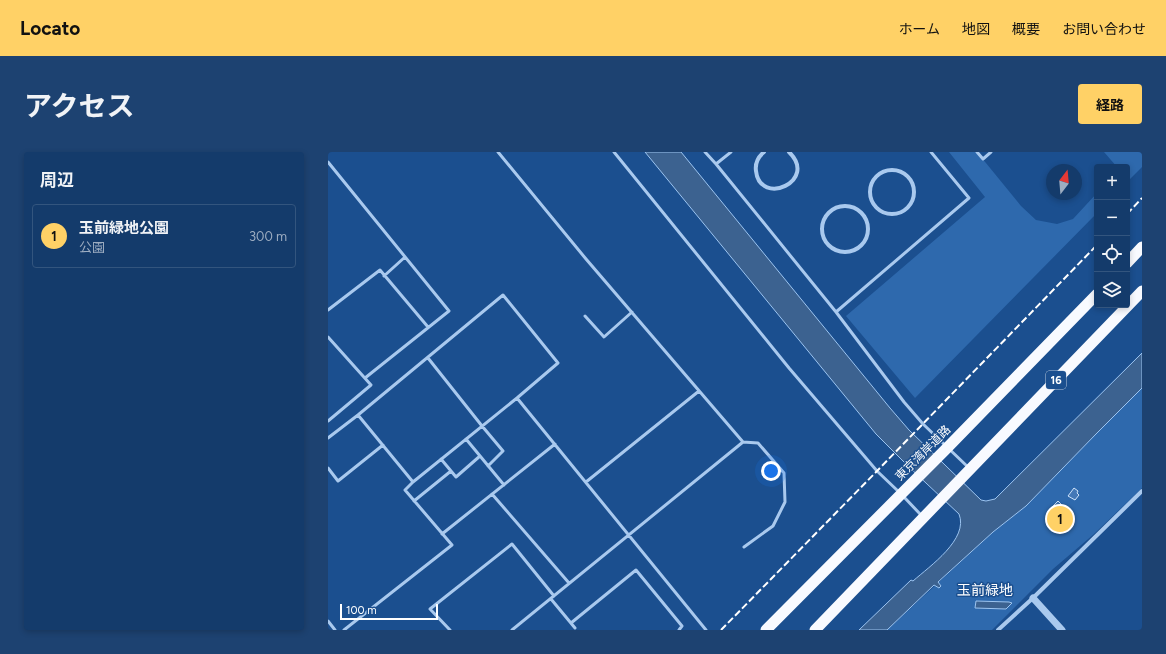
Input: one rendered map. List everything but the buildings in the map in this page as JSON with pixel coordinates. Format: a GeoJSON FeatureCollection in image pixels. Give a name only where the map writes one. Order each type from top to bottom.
{"type":"FeatureCollection","features":[{"type":"Feature","properties":{"kind":"highway"},"geometry":{"type":"LineString","coordinates":[[1130,260],[1142,248]]}},
{"type":"Feature","properties":{"kind":"highway","name":"16"},"geometry":{"type":"LineString","coordinates":[[814,630],[1142,291]]}},
{"type":"Feature","properties":{"kind":"highway","name":"東京湾岸道路"},"geometry":{"type":"LineString","coordinates":[[766,630],[948,447],[1094,297]]}},
{"type":"Feature","properties":{"kind":"street"},"geometry":{"type":"LineString","coordinates":[[764,152],[757,160],[756,174],[763,184],[769,188],[776,189],[783,188],[792,182],[796,176],[797,170],[794,156],[789,152]]}},
{"type":"Feature","properties":{"kind":"street"},"geometry":{"type":"LineString","coordinates":[[892,169],[906,174],[911,180],[915,195],[912,203],[907,209],[895,214],[887,214],[880,211],[871,201],[869,194],[873,179],[886,170],[892,169]]}},
{"type":"Feature","properties":{"kind":"street"},"geometry":{"type":"LineString","coordinates":[[844,205],[852,206],[860,210],[868,223],[868,231],[865,241],[854,250],[846,252],[835,250],[829,245],[824,239],[822,227],[827,214],[833,208],[844,205]]}},
{"type":"Feature","properties":{"kind":"street"},"geometry":{"type":"LineString","coordinates":[[998,630],[1033,598],[1142,491]]}},
{"type":"Feature","properties":{"kind":"street"},"geometry":{"type":"LineString","coordinates":[[1033,598],[1062,630]]}},
{"type":"Feature","properties":{"kind":"lane"},"geometry":{"type":"LineString","coordinates":[[498,152],[743,442]]}},
{"type":"Feature","properties":{"kind":"lane"},"geometry":{"type":"LineString","coordinates":[[614,152],[794,374],[877,471],[923,517]]}},
{"type":"Feature","properties":{"kind":"lane"},"geometry":{"type":"LineString","coordinates":[[705,152],[836,312],[904,402],[923,424],[971,469]]}},
{"type":"Feature","properties":{"kind":"lane"},"geometry":{"type":"LineString","coordinates":[[716,164],[731,152]]}},
{"type":"Feature","properties":{"kind":"lane"},"geometry":{"type":"LineString","coordinates":[[836,312],[968,198],[931,152]]}},
{"type":"Feature","properties":{"kind":"lane"},"geometry":{"type":"LineString","coordinates":[[977,152],[983,159],[992,152]]}},
{"type":"Feature","properties":{"kind":"lane"},"geometry":{"type":"LineString","coordinates":[[328,162],[449,311],[365,378]]}},
{"type":"Feature","properties":{"kind":"lane"},"geometry":{"type":"LineString","coordinates":[[384,276],[405,257]]}},
{"type":"Feature","properties":{"kind":"lane"},"geometry":{"type":"LineString","coordinates":[[328,310],[380,270],[428,328]]}},
{"type":"Feature","properties":{"kind":"lane"},"geometry":{"type":"LineString","coordinates":[[328,438],[428,358],[503,295],[558,363],[404,490],[452,545],[344,630]]}},
{"type":"Feature","properties":{"kind":"lane"},"geometry":{"type":"LineString","coordinates":[[585,316],[604,337],[632,312]]}},
{"type":"Feature","properties":{"kind":"lane"},"geometry":{"type":"LineString","coordinates":[[328,337],[371,385],[328,421]]}},
{"type":"Feature","properties":{"kind":"lane"},"geometry":{"type":"LineString","coordinates":[[428,358],[503,451],[488,466]]}},
{"type":"Feature","properties":{"kind":"lane"},"geometry":{"type":"LineString","coordinates":[[586,482],[699,391]]}},
{"type":"Feature","properties":{"kind":"lane"},"geometry":{"type":"LineString","coordinates":[[517,398],[706,630]]}},
{"type":"Feature","properties":{"kind":"lane"},"geometry":{"type":"LineString","coordinates":[[358,415],[413,482]]}},
{"type":"Feature","properties":{"kind":"lane"},"geometry":{"type":"LineString","coordinates":[[466,439],[504,485]]}},
{"type":"Feature","properties":{"kind":"lane"},"geometry":{"type":"LineString","coordinates":[[512,630],[743,442],[758,443],[784,473],[785,502],[774,526],[744,547]]}},
{"type":"Feature","properties":{"kind":"lane"},"geometry":{"type":"LineString","coordinates":[[442,534],[555,444]]}},
{"type":"Feature","properties":{"kind":"lane"},"geometry":{"type":"LineString","coordinates":[[328,468],[338,481],[383,445]]}},
{"type":"Feature","properties":{"kind":"lane"},"geometry":{"type":"LineString","coordinates":[[441,459],[456,477],[480,456]]}},
{"type":"Feature","properties":{"kind":"lane"},"geometry":{"type":"LineString","coordinates":[[414,501],[450,471]]}},
{"type":"Feature","properties":{"kind":"lane"},"geometry":{"type":"LineString","coordinates":[[492,494],[569,583]]}},
{"type":"Feature","properties":{"kind":"lane"},"geometry":{"type":"LineString","coordinates":[[450,630],[430,609],[512,544],[554,596]]}},
{"type":"Feature","properties":{"kind":"lane"},"geometry":{"type":"LineString","coordinates":[[571,624],[636,570],[682,626],[679,630]]}},
{"type":"Feature","properties":{"kind":"lane"},"geometry":{"type":"LineString","coordinates":[[550,599],[575,628]]}},
{"type":"Feature","properties":{"kind":"lane"},"geometry":{"type":"LineString","coordinates":[[328,621],[335,630]]}},
{"type":"Feature","properties":{"kind":"shaded area"},"geometry":{"type":"Polygon","coordinates":[[[645,152],[681,152],[890,408],[909,430],[981,500],[986,501],[995,499],[1142,353],[1142,388],[1026,506],[993,532],[938,582],[941,586],[939,588],[934,585],[887,630],[859,630],[911,580],[913,581],[938,560],[946,551],[958,533],[961,523],[959,514],[876,434],[645,152]]]}},
{"type":"Feature","properties":{"kind":"shaded area"},"geometry":{"type":"Polygon","coordinates":[[[949,152],[977,152],[1021,206],[1036,220],[1057,224],[1073,219],[1094,196],[1094,216],[915,398],[846,316],[985,197],[949,152]]]}},
{"type":"Feature","properties":{"kind":"shaded area"},"geometry":{"type":"Polygon","coordinates":[[[1104,152],[1142,152],[1142,167],[1130,179],[1130,164],[1114,164],[1104,152]]]}},
{"type":"Feature","properties":{"kind":"shaded area"},"geometry":{"type":"Polygon","coordinates":[[[1142,388],[1142,488],[1094,534],[1053,569],[992,630],[887,630],[993,532],[1026,506],[1142,388]]]}},
{"type":"Feature","properties":{"kind":"shaded area"},"geometry":{"type":"Polygon","coordinates":[[[976,601],[1012,603],[1006,609],[975,608],[976,601]]]}},
{"type":"Feature","properties":{"kind":"railway"},"geometry":{"type":"LineString","coordinates":[[1130,211],[1142,198]]}},
{"type":"Feature","properties":{"kind":"railway"},"geometry":{"type":"LineString","coordinates":[[721,630],[1094,248]]}},
{"type":"Feature","properties":{"kind":"place","name":"玉前緑地公園"},"geometry":{"type":"Point","coordinates":[1060,519]}},
{"type":"Feature","properties":{"kind":"district","name":"玉前緑地"},"geometry":{"type":"Point","coordinates":[985,590]}}]}
